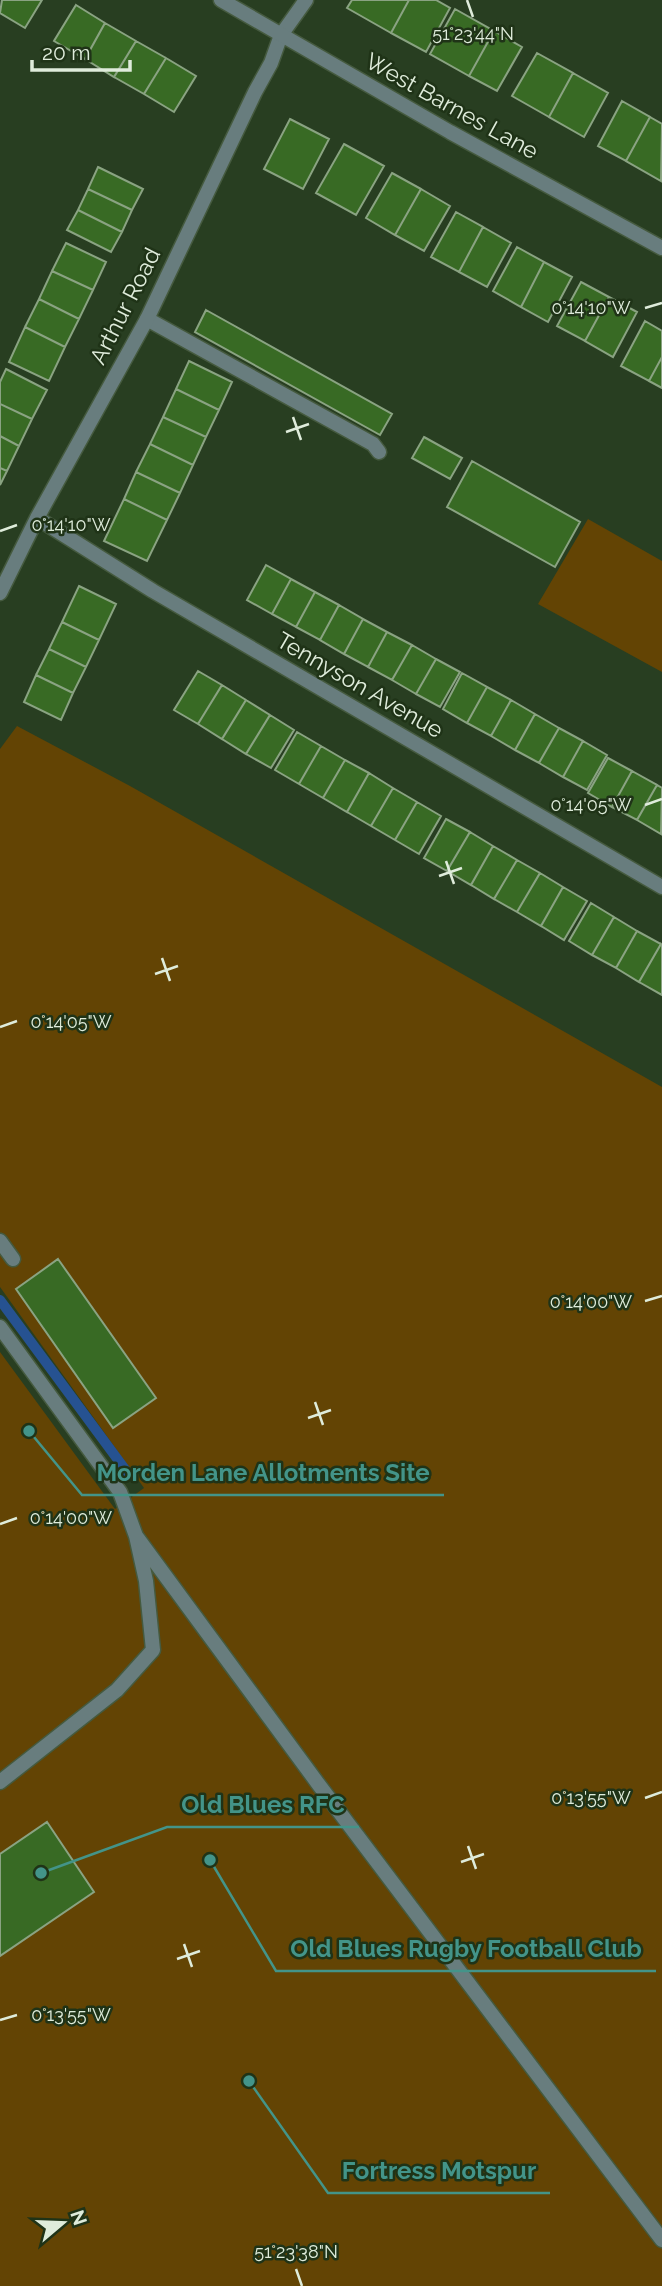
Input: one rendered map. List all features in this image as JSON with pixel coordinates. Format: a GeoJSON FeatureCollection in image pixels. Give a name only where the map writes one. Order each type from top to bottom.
{"type":"FeatureCollection","features":[{"type":"Feature","properties":{"kind":"street","name":"West Barnes Lane"},"geometry":{"type":"LineString","coordinates":[[221,0],[450,132],[662,248]]}},
{"type":"Feature","properties":{"kind":"street","name":"Arthur Road"},"geometry":{"type":"LineString","coordinates":[[0,593],[37,518],[147,319],[271,63],[281,35],[306,0]]}},
{"type":"Feature","properties":{"kind":"street"},"geometry":{"type":"LineString","coordinates":[[147,319],[373,444],[379,452]]}},
{"type":"Feature","properties":{"kind":"street","name":"Tennyson Avenue"},"geometry":{"type":"LineString","coordinates":[[37,518],[153,591],[662,887]]}},
{"type":"Feature","properties":{"kind":"street"},"geometry":{"type":"LineString","coordinates":[[0,1241],[13,1259]]}},
{"type":"Feature","properties":{"kind":"street"},"geometry":{"type":"LineString","coordinates":[[0,1327],[120,1492],[136,1536],[146,1581],[153,1650],[117,1689],[0,1783]]}},
{"type":"Feature","properties":{"kind":"street"},"geometry":{"type":"LineString","coordinates":[[136,1536],[319,1785],[662,2240]]}},
{"type":"Feature","properties":{"kind":"shaded area"},"geometry":{"type":"Polygon","coordinates":[[[588,519],[662,561],[662,672],[538,604],[588,519]]]}},
{"type":"Feature","properties":{"kind":"shaded area"},"geometry":{"type":"Polygon","coordinates":[[[17,726],[130,786],[662,1087],[662,2286],[0,2286],[0,1352],[115,1509],[144,1488],[0,1287],[0,749],[17,726]]]}},
{"type":"Feature","properties":{"kind":"building"},"geometry":{"type":"Polygon","coordinates":[[[2,0],[42,0],[25,28],[0,13],[2,0]]]}},
{"type":"Feature","properties":{"kind":"building"},"geometry":{"type":"Polygon","coordinates":[[[352,0],[409,0],[391,33],[347,8],[352,0]]]}},
{"type":"Feature","properties":{"kind":"building"},"geometry":{"type":"Polygon","coordinates":[[[409,0],[436,0],[450,8],[426,52],[391,33],[409,0]]]}},
{"type":"Feature","properties":{"kind":"building"},"geometry":{"type":"Polygon","coordinates":[[[76,5],[105,23],[85,59],[54,41],[76,5]]]}},
{"type":"Feature","properties":{"kind":"building"},"geometry":{"type":"Polygon","coordinates":[[[455,9],[494,31],[469,76],[430,54],[455,9]]]}},
{"type":"Feature","properties":{"kind":"building"},"geometry":{"type":"Polygon","coordinates":[[[105,23],[136,41],[114,77],[85,59],[105,23]]]}},
{"type":"Feature","properties":{"kind":"building"},"geometry":{"type":"Polygon","coordinates":[[[494,31],[522,47],[497,91],[469,76],[494,31]]]}},
{"type":"Feature","properties":{"kind":"building"},"geometry":{"type":"Polygon","coordinates":[[[136,41],[166,58],[144,94],[114,77],[136,41]]]}},
{"type":"Feature","properties":{"kind":"building"},"geometry":{"type":"Polygon","coordinates":[[[537,53],[573,73],[549,117],[512,96],[537,53]]]}},
{"type":"Feature","properties":{"kind":"building"},"geometry":{"type":"Polygon","coordinates":[[[166,58],[196,76],[174,112],[144,94],[166,58]]]}},
{"type":"Feature","properties":{"kind":"building"},"geometry":{"type":"Polygon","coordinates":[[[573,73],[608,93],[584,137],[549,117],[573,73]]]}},
{"type":"Feature","properties":{"kind":"building"},"geometry":{"type":"Polygon","coordinates":[[[622,101],[650,117],[626,161],[598,146],[622,101]]]}},
{"type":"Feature","properties":{"kind":"building"},"geometry":{"type":"Polygon","coordinates":[[[650,117],[662,124],[661,181],[626,161],[650,117]]]}},
{"type":"Feature","properties":{"kind":"building"},"geometry":{"type":"Polygon","coordinates":[[[290,119],[329,139],[303,189],[264,169],[290,119]]]}},
{"type":"Feature","properties":{"kind":"building"},"geometry":{"type":"Polygon","coordinates":[[[344,144],[384,166],[356,215],[316,193],[344,144]]]}},
{"type":"Feature","properties":{"kind":"building"},"geometry":{"type":"Polygon","coordinates":[[[98,167],[143,189],[132,210],[88,189],[98,167]]]}},
{"type":"Feature","properties":{"kind":"building"},"geometry":{"type":"Polygon","coordinates":[[[392,173],[421,189],[395,235],[366,218],[392,173]]]}},
{"type":"Feature","properties":{"kind":"building"},"geometry":{"type":"Polygon","coordinates":[[[88,189],[132,210],[122,232],[78,210],[88,189]]]}},
{"type":"Feature","properties":{"kind":"building"},"geometry":{"type":"Polygon","coordinates":[[[421,189],[450,206],[424,251],[395,235],[421,189]]]}},
{"type":"Feature","properties":{"kind":"building"},"geometry":{"type":"Polygon","coordinates":[[[78,210],[122,232],[111,252],[67,230],[78,210]]]}},
{"type":"Feature","properties":{"kind":"building"},"geometry":{"type":"Polygon","coordinates":[[[456,212],[483,227],[459,272],[431,257],[456,212]]]}},
{"type":"Feature","properties":{"kind":"building"},"geometry":{"type":"Polygon","coordinates":[[[483,227],[511,243],[487,287],[459,272],[483,227]]]}},
{"type":"Feature","properties":{"kind":"building"},"geometry":{"type":"Polygon","coordinates":[[[66,243],[106,262],[93,290],[52,271],[66,243]]]}},
{"type":"Feature","properties":{"kind":"building"},"geometry":{"type":"Polygon","coordinates":[[[517,247],[544,262],[521,307],[493,291],[517,247]]]}},
{"type":"Feature","properties":{"kind":"building"},"geometry":{"type":"Polygon","coordinates":[[[544,262],[572,277],[548,322],[521,307],[544,262]]]}},
{"type":"Feature","properties":{"kind":"building"},"geometry":{"type":"Polygon","coordinates":[[[52,271],[93,290],[79,319],[39,299],[52,271]]]}},
{"type":"Feature","properties":{"kind":"building"},"geometry":{"type":"Polygon","coordinates":[[[581,282],[609,297],[585,341],[557,326],[581,282]]]}},
{"type":"Feature","properties":{"kind":"building"},"geometry":{"type":"Polygon","coordinates":[[[609,297],[637,312],[613,357],[585,341],[609,297]]]}},
{"type":"Feature","properties":{"kind":"building"},"geometry":{"type":"Polygon","coordinates":[[[39,299],[79,319],[65,347],[25,327],[39,299]]]}},
{"type":"Feature","properties":{"kind":"building"},"geometry":{"type":"Polygon","coordinates":[[[206,310],[392,414],[380,435],[195,332],[206,310]]]}},
{"type":"Feature","properties":{"kind":"building"},"geometry":{"type":"Polygon","coordinates":[[[645,321],[662,331],[662,357],[649,381],[621,366],[645,321]]]}},
{"type":"Feature","properties":{"kind":"building"},"geometry":{"type":"Polygon","coordinates":[[[25,327],[65,347],[49,381],[9,362],[25,327]]]}},
{"type":"Feature","properties":{"kind":"building"},"geometry":{"type":"Polygon","coordinates":[[[662,357],[662,388],[649,381],[662,357]]]}},
{"type":"Feature","properties":{"kind":"building"},"geometry":{"type":"Polygon","coordinates":[[[189,361],[232,382],[219,410],[176,389],[189,361]]]}},
{"type":"Feature","properties":{"kind":"building"},"geometry":{"type":"Polygon","coordinates":[[[6,369],[47,390],[32,419],[0,404],[0,382],[6,369]]]}},
{"type":"Feature","properties":{"kind":"building"},"geometry":{"type":"Polygon","coordinates":[[[176,389],[219,410],[206,437],[163,417],[176,389]]]}},
{"type":"Feature","properties":{"kind":"building"},"geometry":{"type":"Polygon","coordinates":[[[0,404],[32,419],[19,446],[0,436],[0,404]]]}},
{"type":"Feature","properties":{"kind":"building"},"geometry":{"type":"Polygon","coordinates":[[[163,417],[206,437],[193,465],[150,444],[163,417]]]}},
{"type":"Feature","properties":{"kind":"building"},"geometry":{"type":"Polygon","coordinates":[[[0,436],[19,446],[7,471],[0,468],[0,436]]]}},
{"type":"Feature","properties":{"kind":"building"},"geometry":{"type":"Polygon","coordinates":[[[424,437],[462,458],[450,479],[412,458],[424,437]]]}},
{"type":"Feature","properties":{"kind":"building"},"geometry":{"type":"Polygon","coordinates":[[[150,444],[193,465],[180,493],[136,472],[150,444]]]}},
{"type":"Feature","properties":{"kind":"building"},"geometry":{"type":"Polygon","coordinates":[[[472,461],[580,522],[555,567],[447,507],[472,461]]]}},
{"type":"Feature","properties":{"kind":"building"},"geometry":{"type":"Polygon","coordinates":[[[0,468],[7,471],[0,485],[0,468]]]}},
{"type":"Feature","properties":{"kind":"building"},"geometry":{"type":"Polygon","coordinates":[[[136,472],[180,493],[167,520],[124,499],[136,472]]]}},
{"type":"Feature","properties":{"kind":"building"},"geometry":{"type":"Polygon","coordinates":[[[124,499],[167,520],[147,561],[104,541],[124,499]]]}},
{"type":"Feature","properties":{"kind":"building"},"geometry":{"type":"Polygon","coordinates":[[[266,565],[291,579],[272,614],[247,600],[266,565]]]}},
{"type":"Feature","properties":{"kind":"building"},"geometry":{"type":"Polygon","coordinates":[[[291,579],[315,592],[296,627],[272,614],[291,579]]]}},
{"type":"Feature","properties":{"kind":"building"},"geometry":{"type":"Polygon","coordinates":[[[79,586],[116,604],[99,640],[62,622],[79,586]]]}},
{"type":"Feature","properties":{"kind":"building"},"geometry":{"type":"Polygon","coordinates":[[[315,592],[339,605],[320,640],[296,627],[315,592]]]}},
{"type":"Feature","properties":{"kind":"building"},"geometry":{"type":"Polygon","coordinates":[[[339,605],[363,619],[344,654],[320,640],[339,605]]]}},
{"type":"Feature","properties":{"kind":"building"},"geometry":{"type":"Polygon","coordinates":[[[363,619],[387,632],[368,667],[344,654],[363,619]]]}},
{"type":"Feature","properties":{"kind":"building"},"geometry":{"type":"Polygon","coordinates":[[[62,622],[99,640],[86,667],[49,649],[62,622]]]}},
{"type":"Feature","properties":{"kind":"building"},"geometry":{"type":"Polygon","coordinates":[[[387,632],[412,645],[392,680],[368,667],[387,632]]]}},
{"type":"Feature","properties":{"kind":"building"},"geometry":{"type":"Polygon","coordinates":[[[412,645],[436,659],[416,694],[392,680],[412,645]]]}},
{"type":"Feature","properties":{"kind":"building"},"geometry":{"type":"Polygon","coordinates":[[[49,649],[86,667],[73,693],[36,675],[49,649]]]}},
{"type":"Feature","properties":{"kind":"building"},"geometry":{"type":"Polygon","coordinates":[[[436,659],[460,672],[440,707],[416,694],[436,659]]]}},
{"type":"Feature","properties":{"kind":"building"},"geometry":{"type":"Polygon","coordinates":[[[198,671],[222,685],[198,724],[174,710],[198,671]]]}},
{"type":"Feature","properties":{"kind":"building"},"geometry":{"type":"Polygon","coordinates":[[[462,673],[487,687],[467,723],[443,709],[462,673]]]}},
{"type":"Feature","properties":{"kind":"building"},"geometry":{"type":"Polygon","coordinates":[[[36,675],[73,693],[61,720],[24,702],[36,675]]]}},
{"type":"Feature","properties":{"kind":"building"},"geometry":{"type":"Polygon","coordinates":[[[222,685],[246,700],[222,739],[198,724],[222,685]]]}},
{"type":"Feature","properties":{"kind":"building"},"geometry":{"type":"Polygon","coordinates":[[[487,687],[511,700],[491,736],[467,723],[487,687]]]}},
{"type":"Feature","properties":{"kind":"building"},"geometry":{"type":"Polygon","coordinates":[[[246,700],[270,715],[246,754],[222,739],[246,700]]]}},
{"type":"Feature","properties":{"kind":"building"},"geometry":{"type":"Polygon","coordinates":[[[511,700],[535,714],[515,750],[491,736],[511,700]]]}},
{"type":"Feature","properties":{"kind":"building"},"geometry":{"type":"Polygon","coordinates":[[[535,714],[559,728],[539,763],[515,750],[535,714]]]}},
{"type":"Feature","properties":{"kind":"building"},"geometry":{"type":"Polygon","coordinates":[[[270,715],[294,730],[271,768],[246,754],[270,715]]]}},
{"type":"Feature","properties":{"kind":"building"},"geometry":{"type":"Polygon","coordinates":[[[559,728],[583,741],[563,777],[539,763],[559,728]]]}},
{"type":"Feature","properties":{"kind":"building"},"geometry":{"type":"Polygon","coordinates":[[[297,732],[321,746],[299,784],[275,770],[297,732]]]}},
{"type":"Feature","properties":{"kind":"building"},"geometry":{"type":"Polygon","coordinates":[[[583,741],[607,755],[587,790],[563,777],[583,741]]]}},
{"type":"Feature","properties":{"kind":"building"},"geometry":{"type":"Polygon","coordinates":[[[321,746],[345,760],[323,798],[299,784],[321,746]]]}},
{"type":"Feature","properties":{"kind":"building"},"geometry":{"type":"Polygon","coordinates":[[[608,758],[632,771],[612,807],[588,793],[608,758]]]}},
{"type":"Feature","properties":{"kind":"building"},"geometry":{"type":"Polygon","coordinates":[[[345,760],[369,773],[347,812],[323,798],[345,760]]]}},
{"type":"Feature","properties":{"kind":"building"},"geometry":{"type":"Polygon","coordinates":[[[632,771],[657,785],[637,820],[612,807],[632,771]]]}},
{"type":"Feature","properties":{"kind":"building"},"geometry":{"type":"Polygon","coordinates":[[[369,773],[393,788],[371,826],[347,812],[369,773]]]}},
{"type":"Feature","properties":{"kind":"building"},"geometry":{"type":"Polygon","coordinates":[[[657,785],[662,788],[661,834],[637,820],[657,785]]]}},
{"type":"Feature","properties":{"kind":"building"},"geometry":{"type":"Polygon","coordinates":[[[393,788],[417,802],[395,840],[371,826],[393,788]]]}},
{"type":"Feature","properties":{"kind":"building"},"geometry":{"type":"Polygon","coordinates":[[[417,802],[441,816],[419,854],[395,840],[417,802]]]}},
{"type":"Feature","properties":{"kind":"building"},"geometry":{"type":"Polygon","coordinates":[[[446,819],[470,832],[447,871],[424,858],[446,819]]]}},
{"type":"Feature","properties":{"kind":"building"},"geometry":{"type":"Polygon","coordinates":[[[470,832],[493,846],[471,885],[447,871],[470,832]]]}},
{"type":"Feature","properties":{"kind":"building"},"geometry":{"type":"Polygon","coordinates":[[[493,846],[517,860],[494,899],[471,885],[493,846]]]}},
{"type":"Feature","properties":{"kind":"building"},"geometry":{"type":"Polygon","coordinates":[[[517,860],[540,873],[517,912],[494,899],[517,860]]]}},
{"type":"Feature","properties":{"kind":"building"},"geometry":{"type":"Polygon","coordinates":[[[540,873],[563,887],[541,926],[517,912],[540,873]]]}},
{"type":"Feature","properties":{"kind":"building"},"geometry":{"type":"Polygon","coordinates":[[[563,887],[587,901],[564,940],[541,926],[563,887]]]}},
{"type":"Feature","properties":{"kind":"building"},"geometry":{"type":"Polygon","coordinates":[[[591,903],[614,917],[592,955],[569,941],[591,903]]]}},
{"type":"Feature","properties":{"kind":"building"},"geometry":{"type":"Polygon","coordinates":[[[614,917],[637,931],[616,968],[592,955],[614,917]]]}},
{"type":"Feature","properties":{"kind":"building"},"geometry":{"type":"Polygon","coordinates":[[[637,931],[661,944],[639,982],[616,968],[637,931]]]}},
{"type":"Feature","properties":{"kind":"building"},"geometry":{"type":"Polygon","coordinates":[[[662,945],[662,995],[639,982],[662,945]]]}},
{"type":"Feature","properties":{"kind":"building"},"geometry":{"type":"Polygon","coordinates":[[[58,1259],[156,1398],[113,1428],[16,1289],[58,1259]]]}},
{"type":"Feature","properties":{"kind":"building"},"geometry":{"type":"Polygon","coordinates":[[[47,1822],[94,1892],[0,1956],[0,1854],[47,1822]]]}},
{"type":"Feature","properties":{"kind":"waterway"},"geometry":{"type":"LineString","coordinates":[[0,1300],[127,1472]]}},
{"type":"Feature","properties":{"kind":"place","name":"Morden Lane Allotments Site"},"geometry":{"type":"Point","coordinates":[29,1431]}},
{"type":"Feature","properties":{"kind":"place","name":"Old Blues Rugby Football Club"},"geometry":{"type":"Point","coordinates":[210,1860]}},
{"type":"Feature","properties":{"kind":"place","name":"Old Blues RFC"},"geometry":{"type":"Point","coordinates":[41,1873]}},
{"type":"Feature","properties":{"kind":"place","name":"Fortress Motspur"},"geometry":{"type":"Point","coordinates":[249,2081]}}]}
